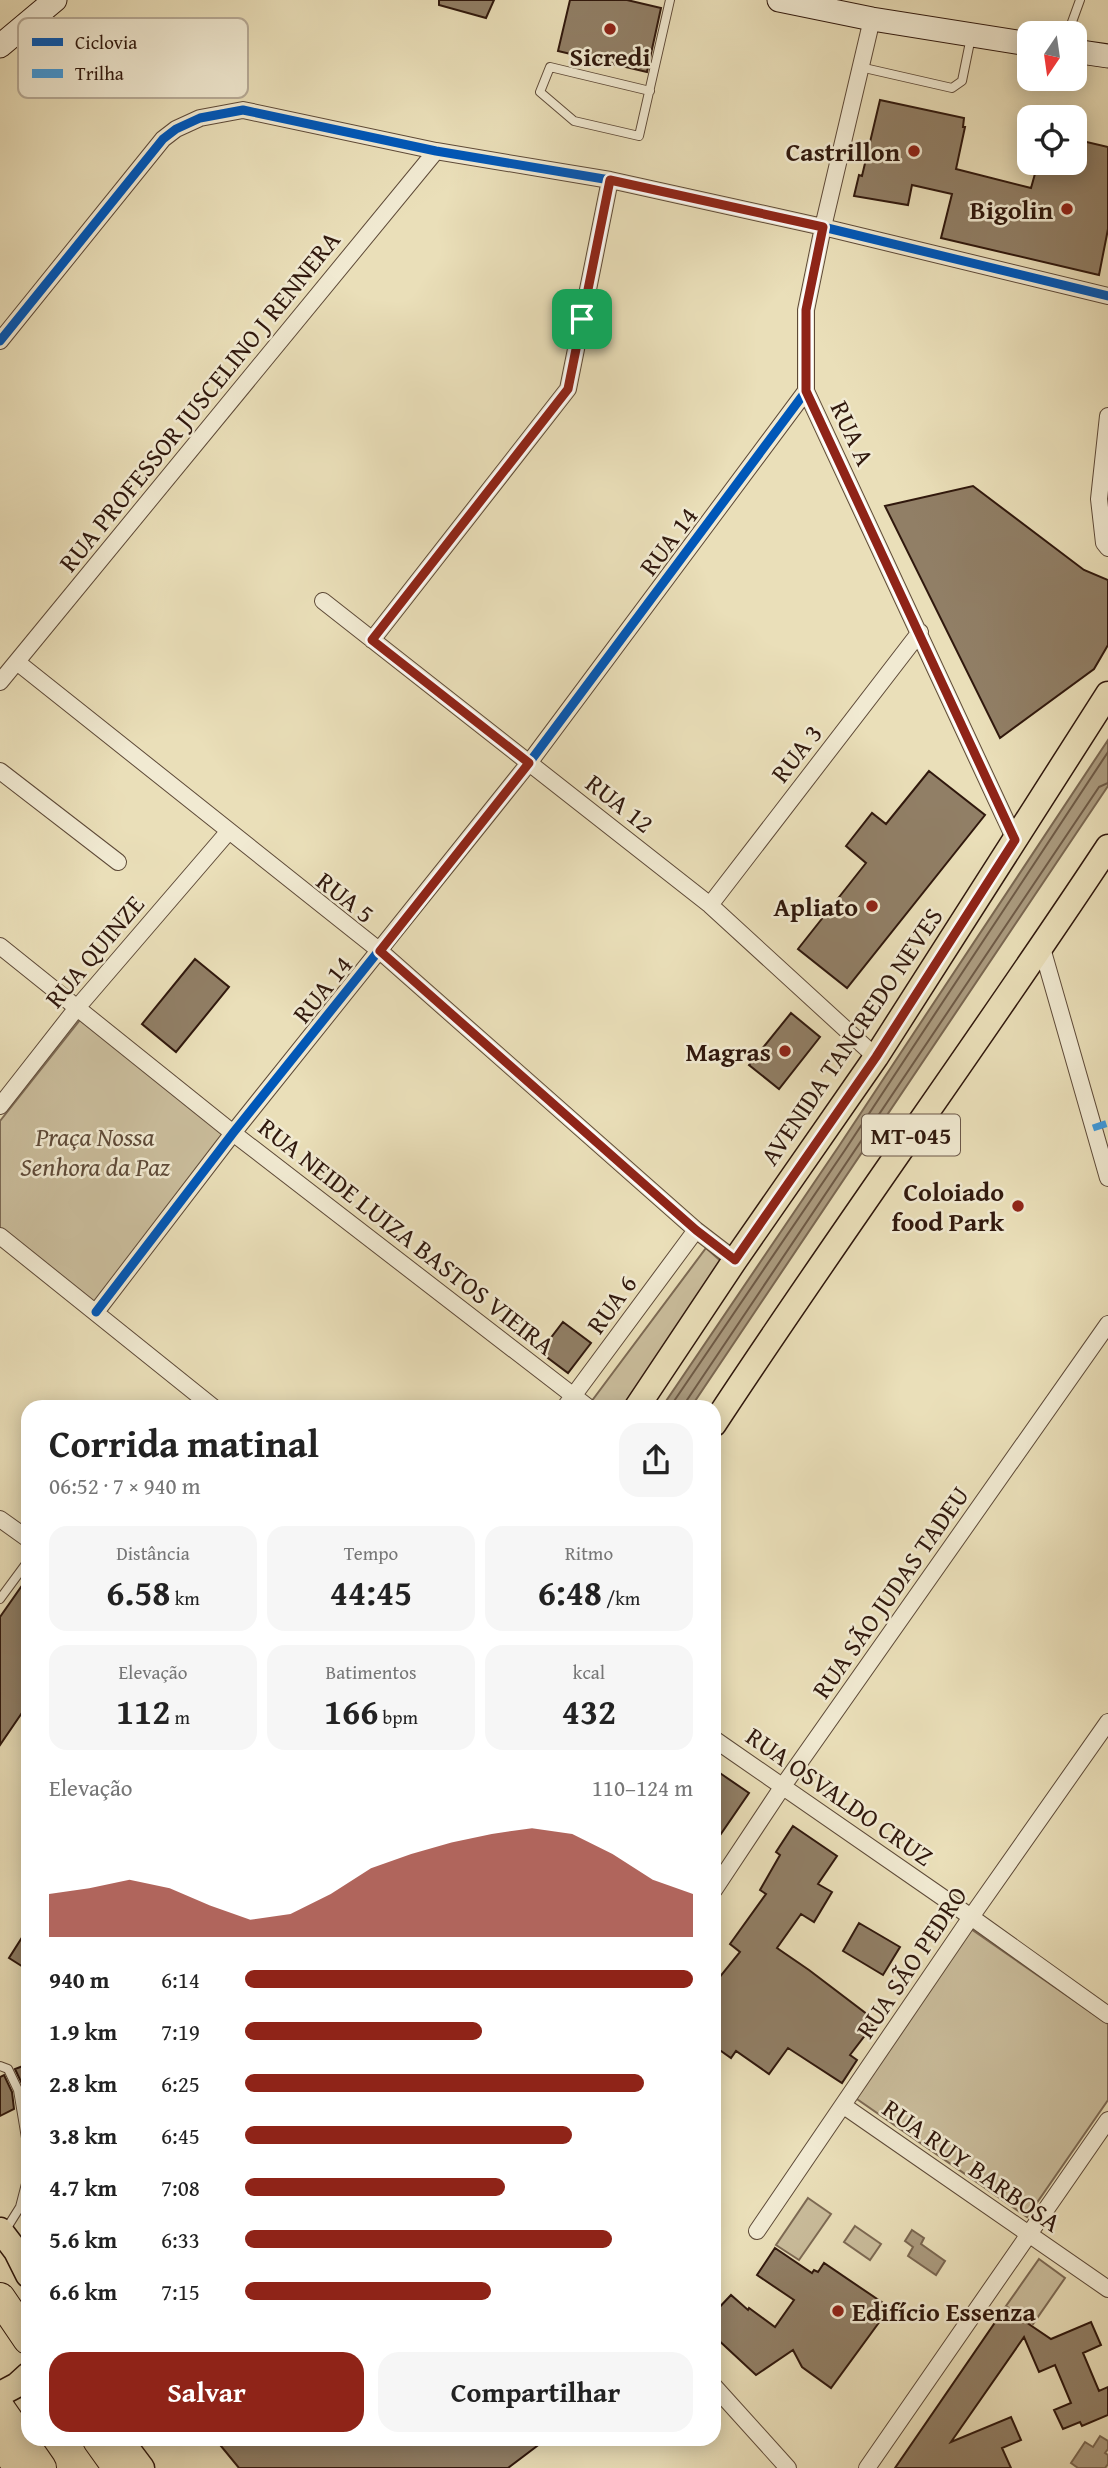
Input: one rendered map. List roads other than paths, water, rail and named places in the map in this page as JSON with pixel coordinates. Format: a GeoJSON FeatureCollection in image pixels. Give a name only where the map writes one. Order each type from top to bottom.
{"type":"FeatureCollection","features":[{"type":"Feature","properties":{"kind":"highway"},"geometry":{"type":"LineString","coordinates":[[0,2298],[21,2329]]}},
{"type":"Feature","properties":{"kind":"highway"},"geometry":{"type":"LineString","coordinates":[[0,2409],[21,2439]]}},
{"type":"Feature","properties":{"kind":"highway"},"geometry":{"type":"LineString","coordinates":[[26,2446],[41,2468]]}},
{"type":"Feature","properties":{"kind":"highway"},"geometry":{"type":"LineString","coordinates":[[102,2446],[118,2468]]}},
{"type":"Feature","properties":{"kind":"main road"},"geometry":{"type":"LineString","coordinates":[[33,18],[55,0]]}},
{"type":"Feature","properties":{"kind":"main road"},"geometry":{"type":"LineString","coordinates":[[779,0],[872,19],[1017,42]]}},
{"type":"Feature","properties":{"kind":"main road"},"geometry":{"type":"LineString","coordinates":[[0,46],[18,31]]}},
{"type":"Feature","properties":{"kind":"main road"},"geometry":{"type":"LineString","coordinates":[[1087,53],[1108,56]]}},
{"type":"Feature","properties":{"kind":"main road","name":"AVENIDA TANCREDO NEVES"},"geometry":{"type":"LineString","coordinates":[[643,1400],[735,1260],[876,1057],[1108,694]]}},
{"type":"Feature","properties":{"kind":"main road","name":"MT-045"},"geometry":{"type":"LineString","coordinates":[[721,1413],[793,1303],[1042,948],[1108,847]]}},
{"type":"Feature","properties":{"kind":"main road"},"geometry":{"type":"LineString","coordinates":[[0,2394],[21,2381]]}},
{"type":"Feature","properties":{"kind":"main road"},"geometry":{"type":"LineString","coordinates":[[0,2446],[16,2468]]}},
{"type":"Feature","properties":{"kind":"main road"},"geometry":{"type":"LineString","coordinates":[[126,2446],[142,2468]]}},
{"type":"Feature","properties":{"kind":"street","name":"RUA A"},"geometry":{"type":"LineString","coordinates":[[872,19],[806,310],[806,391],[1015,840]]}},
{"type":"Feature","properties":{"kind":"street"},"geometry":{"type":"LineString","coordinates":[[1,338],[163,139],[176,129],[200,118],[243,110],[436,151],[610,180],[823,227],[1108,296]]}},
{"type":"Feature","properties":{"kind":"street","name":"RUA PROFESSOR JUSCELINO J RENNERA"},"geometry":{"type":"LineString","coordinates":[[0,682],[436,151]]}},
{"type":"Feature","properties":{"kind":"street"},"geometry":{"type":"LineString","coordinates":[[372,640],[568,389],[610,180]]}},
{"type":"Feature","properties":{"kind":"street","name":"RUA 14"},"geometry":{"type":"LineString","coordinates":[[96,1312],[233,1133],[529,763],[806,391]]}},
{"type":"Feature","properties":{"kind":"street"},"geometry":{"type":"LineString","coordinates":[[1108,415],[1099,499],[1104,543],[1108,548]]}},
{"type":"Feature","properties":{"kind":"street","name":"RUA 12"},"geometry":{"type":"LineString","coordinates":[[323,601],[710,905],[876,1057]]}},
{"type":"Feature","properties":{"kind":"street","name":"RUA 3"},"geometry":{"type":"LineString","coordinates":[[710,905],[920,632]]}},
{"type":"Feature","properties":{"kind":"street","name":"RUA 5"},"geometry":{"type":"LineString","coordinates":[[16,662],[380,951],[696,1230],[735,1260]]}},
{"type":"Feature","properties":{"kind":"street"},"geometry":{"type":"LineString","coordinates":[[0,771],[118,862]]}},
{"type":"Feature","properties":{"kind":"street","name":"RUA QUINZE"},"geometry":{"type":"LineString","coordinates":[[0,1106],[76,1009],[229,831]]}},
{"type":"Feature","properties":{"kind":"street","name":"RUA NEIDE LUIZA BASTOS VIEIRA"},"geometry":{"type":"LineString","coordinates":[[0,946],[569,1400]]}},
{"type":"Feature","properties":{"kind":"street"},"geometry":{"type":"LineString","coordinates":[[1042,948],[1101,1125],[1108,1178]]}},
{"type":"Feature","properties":{"kind":"street","name":"RUA 6"},"geometry":{"type":"LineString","coordinates":[[571,1400],[696,1230]]}},
{"type":"Feature","properties":{"kind":"street"},"geometry":{"type":"LineString","coordinates":[[0,1236],[204,1400]]}},
{"type":"Feature","properties":{"kind":"street","name":"RUA SÃO JUDAS TADEU"},"geometry":{"type":"LineString","coordinates":[[721,1879],[783,1786],[1108,1324]]}},
{"type":"Feature","properties":{"kind":"street"},"geometry":{"type":"LineString","coordinates":[[0,1519],[21,1534]]}},
{"type":"Feature","properties":{"kind":"street","name":"RUA SÃO PEDRO"},"geometry":{"type":"LineString","coordinates":[[757,2231],[1108,1722]]}},
{"type":"Feature","properties":{"kind":"street","name":"RUA OSVALDO CRUZ"},"geometry":{"type":"LineString","coordinates":[[721,1744],[1108,2015]]}},
{"type":"Feature","properties":{"kind":"street","name":"RUA RUY BARBOSA"},"geometry":{"type":"LineString","coordinates":[[844,2105],[1108,2289]]}},
{"type":"Feature","properties":{"kind":"street"},"geometry":{"type":"LineString","coordinates":[[867,2468],[1108,2120]]}},
{"type":"Feature","properties":{"kind":"street"},"geometry":{"type":"LineString","coordinates":[[721,2394],[788,2468]]}},
{"type":"Feature","properties":{"kind":"lane"},"geometry":{"type":"LineString","coordinates":[[649,91],[550,67],[540,92],[574,121],[639,136],[670,0]]}},
{"type":"Feature","properties":{"kind":"lane"},"geometry":{"type":"LineString","coordinates":[[1072,21],[1080,0]]}},
{"type":"Feature","properties":{"kind":"lane"},"geometry":{"type":"LineString","coordinates":[[860,67],[947,88],[956,87],[962,81],[972,34]]}},
{"type":"Feature","properties":{"kind":"lane"},"geometry":{"type":"LineString","coordinates":[[0,1599],[21,1570]]}},
{"type":"Feature","properties":{"kind":"lane"},"geometry":{"type":"LineString","coordinates":[[0,2066],[8,2068],[18,2090],[21,2108]]}},
{"type":"Feature","properties":{"kind":"lane"},"geometry":{"type":"LineString","coordinates":[[15,2248],[21,2203]]}},
{"type":"Feature","properties":{"kind":"water"},"geometry":{"type":"Polygon","coordinates":[[[1108,740],[1108,786],[696,1400],[667,1400],[1108,740]]]}},
{"type":"Feature","properties":{"kind":"water"},"geometry":{"type":"Polygon","coordinates":[[[912,2230],[924,2238],[921,2244],[945,2261],[936,2275],[908,2256],[913,2247],[905,2241],[912,2230]]]}},
{"type":"Feature","properties":{"kind":"water"},"geometry":{"type":"Polygon","coordinates":[[[1100,2436],[1108,2441],[1105,2453],[1108,2455],[1108,2464],[1105,2468],[1078,2468],[1071,2463],[1085,2442],[1093,2447],[1100,2436]]]}},
{"type":"Feature","properties":{"kind":"place","name":"Sicredi"},"geometry":{"type":"Point","coordinates":[610,29]}},
{"type":"Feature","properties":{"kind":"place","name":"Castrillon"},"geometry":{"type":"Point","coordinates":[914,151]}},
{"type":"Feature","properties":{"kind":"place","name":"Bigolin"},"geometry":{"type":"Point","coordinates":[1067,209]}},
{"type":"Feature","properties":{"kind":"place","name":"Apliato"},"geometry":{"type":"Point","coordinates":[872,906]}},
{"type":"Feature","properties":{"kind":"place","name":"Magras"},"geometry":{"type":"Point","coordinates":[785,1051]}},
{"type":"Feature","properties":{"kind":"place","name":"Coloiado food Park"},"geometry":{"type":"Point","coordinates":[1018,1206]}},
{"type":"Feature","properties":{"kind":"place","name":"Edifício Essenza"},"geometry":{"type":"Point","coordinates":[838,2311]}},
{"type":"Feature","properties":{"kind":"park label","name":"Praça Nossa Senhora da Paz"},"geometry":{"type":"Point","coordinates":[95,1151]}}]}
